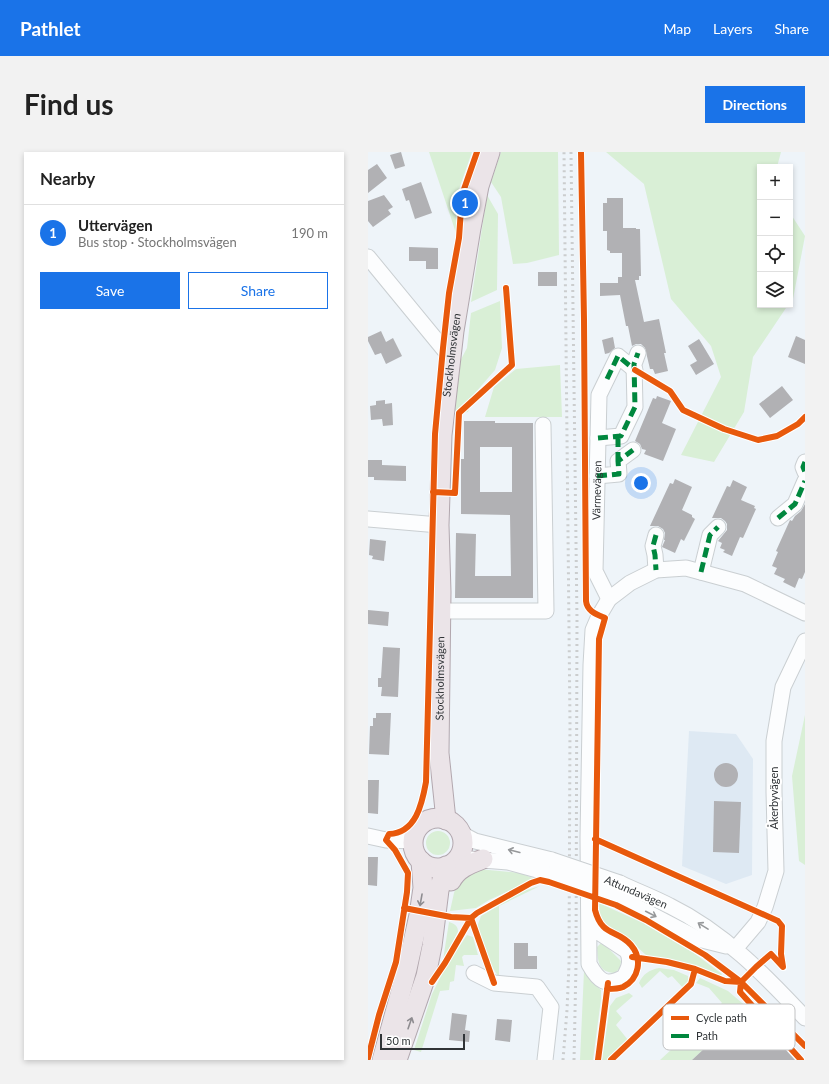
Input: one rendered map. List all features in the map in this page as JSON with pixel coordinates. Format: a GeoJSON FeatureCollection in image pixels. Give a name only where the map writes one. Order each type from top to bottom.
{"type":"FeatureCollection","features":[{"type":"Feature","properties":{"kind":"main road","name":"Stockholmsvägen"},"geometry":{"type":"LineString","coordinates":[[446,820],[439,753],[442,435],[451,358],[471,228],[479,186],[490,152]]}},
{"type":"Feature","properties":{"kind":"main road","name":"Stockholmsvägen"},"geometry":{"type":"LineString","coordinates":[[427,820],[439,753]]}},
{"type":"Feature","properties":{"kind":"main road"},"geometry":{"type":"LineString","coordinates":[[397,1060],[426,976],[432,946],[439,890],[452,862],[463,846],[460,833],[454,825],[446,820],[436,818],[427,820],[418,829],[413,841],[416,856],[429,866],[437,868],[452,862]]}},
{"type":"Feature","properties":{"kind":"main road"},"geometry":{"type":"LineString","coordinates":[[432,946],[451,880],[462,868],[483,859]]}},
{"type":"Feature","properties":{"kind":"main road"},"geometry":{"type":"LineString","coordinates":[[382,1060],[407,969],[419,915],[423,888],[421,861]]}},
{"type":"Feature","properties":{"kind":"street"},"geometry":{"type":"LineString","coordinates":[[368,257],[451,358]]}},
{"type":"Feature","properties":{"kind":"street"},"geometry":{"type":"LineString","coordinates":[[598,438],[621,436],[635,407],[634,364],[638,353]]}},
{"type":"Feature","properties":{"kind":"street","name":"Värmevägen"},"geometry":{"type":"LineString","coordinates":[[609,599],[595,571],[599,395],[618,356],[635,370]]}},
{"type":"Feature","properties":{"kind":"street"},"geometry":{"type":"LineString","coordinates":[[440,611],[546,611],[543,425]]}},
{"type":"Feature","properties":{"kind":"street"},"geometry":{"type":"LineString","coordinates":[[597,476],[619,474],[618,437]]}},
{"type":"Feature","properties":{"kind":"street"},"geometry":{"type":"LineString","coordinates":[[618,461],[633,450]]}},
{"type":"Feature","properties":{"kind":"street"},"geometry":{"type":"LineString","coordinates":[[805,462],[803,467],[805,472]]}},
{"type":"Feature","properties":{"kind":"street"},"geometry":{"type":"LineString","coordinates":[[778,518],[795,504],[805,482]]}},
{"type":"Feature","properties":{"kind":"street"},"geometry":{"type":"LineString","coordinates":[[368,519],[440,525]]}},
{"type":"Feature","properties":{"kind":"street"},"geometry":{"type":"LineString","coordinates":[[701,572],[710,535],[718,527]]}},
{"type":"Feature","properties":{"kind":"street"},"geometry":{"type":"LineString","coordinates":[[656,535],[653,546],[656,570]]}},
{"type":"Feature","properties":{"kind":"street"},"geometry":{"type":"LineString","coordinates":[[589,926],[588,838],[593,630],[609,599],[630,583],[656,570],[686,568],[744,584],[805,613]]}},
{"type":"Feature","properties":{"kind":"street","name":"Åkerbyvägen"},"geometry":{"type":"LineString","coordinates":[[735,948],[758,922],[765,907],[776,871],[774,741],[783,687],[805,641]]}},
{"type":"Feature","properties":{"kind":"street","name":"Attundavägen"},"geometry":{"type":"LineString","coordinates":[[460,833],[475,841],[618,890],[698,939],[735,948],[756,967],[792,1004]]}},
{"type":"Feature","properties":{"kind":"street"},"geometry":{"type":"LineString","coordinates":[[368,836],[386,840],[413,841]]}},
{"type":"Feature","properties":{"kind":"street","name":"Attundavägen"},"geometry":{"type":"LineString","coordinates":[[452,862],[483,859],[552,867]]}},
{"type":"Feature","properties":{"kind":"street"},"geometry":{"type":"LineString","coordinates":[[474,973],[494,983],[538,987],[551,1007],[545,1060]]}},
{"type":"Feature","properties":{"kind":"street","name":"Attundavägen"},"geometry":{"type":"LineString","coordinates":[[795,1008],[805,1018]]}},
{"type":"Feature","properties":{"kind":"shaded area"},"geometry":{"type":"Polygon","coordinates":[[[689,731],[736,734],[753,759],[752,875],[726,884],[682,866],[689,731]]]}},
{"type":"Feature","properties":{"kind":"green space"},"geometry":{"type":"Polygon","coordinates":[[[429,152],[472,152],[458,192],[457,236],[429,152]]]}},
{"type":"Feature","properties":{"kind":"green space"},"geometry":{"type":"Polygon","coordinates":[[[501,152],[558,152],[559,255],[527,263],[513,264],[501,197],[491,182],[501,152]]]}},
{"type":"Feature","properties":{"kind":"green space"},"geometry":{"type":"Polygon","coordinates":[[[606,152],[781,152],[778,164],[757,164],[757,308],[786,308],[753,357],[744,412],[714,462],[681,455],[721,377],[711,346],[671,299],[644,184],[606,152]]]}},
{"type":"Feature","properties":{"kind":"green space"},"geometry":{"type":"Polygon","coordinates":[[[487,195],[498,214],[497,290],[471,302],[487,195]]]}},
{"type":"Feature","properties":{"kind":"green space"},"geometry":{"type":"Polygon","coordinates":[[[793,218],[805,236],[793,299],[793,218]]]}},
{"type":"Feature","properties":{"kind":"green space"},"geometry":{"type":"Polygon","coordinates":[[[500,301],[502,348],[495,370],[475,393],[468,412],[453,415],[458,365],[467,348],[471,313],[500,301]]]}},
{"type":"Feature","properties":{"kind":"green space"},"geometry":{"type":"Polygon","coordinates":[[[560,365],[562,417],[485,417],[494,387],[516,369],[560,365]]]}},
{"type":"Feature","properties":{"kind":"green space"},"geometry":{"type":"Polygon","coordinates":[[[805,715],[805,865],[799,861],[792,776],[805,715]]]}},
{"type":"Feature","properties":{"kind":"green space"},"geometry":{"type":"Polygon","coordinates":[[[438,831],[443,832],[449,838],[449,848],[443,854],[438,855],[433,854],[427,848],[426,843],[427,838],[433,832],[438,831]]]}},
{"type":"Feature","properties":{"kind":"green space"},"geometry":{"type":"Polygon","coordinates":[[[478,869],[520,873],[535,879],[489,900],[476,908],[450,911],[458,881],[478,869]]]}},
{"type":"Feature","properties":{"kind":"green space"},"geometry":{"type":"Polygon","coordinates":[[[540,886],[499,906],[499,977],[486,954],[479,934],[478,924],[481,916],[523,891],[540,886]]]}},
{"type":"Feature","properties":{"kind":"green space"},"geometry":{"type":"Polygon","coordinates":[[[599,903],[643,923],[694,953],[722,974],[720,978],[667,959],[647,956],[634,944],[609,928],[600,918],[599,903]]]}},
{"type":"Feature","properties":{"kind":"green space"},"geometry":{"type":"Polygon","coordinates":[[[449,922],[456,926],[458,932],[443,960],[449,922]]]}},
{"type":"Feature","properties":{"kind":"green space"},"geometry":{"type":"Polygon","coordinates":[[[467,935],[473,937],[478,955],[464,955],[462,957],[464,966],[456,965],[454,981],[450,982],[449,990],[440,991],[421,1052],[414,1050],[432,994],[446,966],[467,935]]]}},
{"type":"Feature","properties":{"kind":"green space"},"geometry":{"type":"Polygon","coordinates":[[[602,942],[621,961],[620,968],[615,973],[605,971],[600,965],[597,947],[602,942]]]}},
{"type":"Feature","properties":{"kind":"green space"},"geometry":{"type":"Polygon","coordinates":[[[659,968],[674,970],[688,976],[688,983],[684,989],[672,976],[668,978],[660,971],[642,988],[639,983],[642,977],[649,971],[659,968]]]}},
{"type":"Feature","properties":{"kind":"green space"},"geometry":{"type":"Polygon","coordinates":[[[584,971],[591,981],[601,990],[593,1060],[580,1060],[584,971]]]}},
{"type":"Feature","properties":{"kind":"green space"},"geometry":{"type":"Polygon","coordinates":[[[700,978],[728,991],[743,1004],[721,1004],[722,1003],[709,988],[696,983],[700,978]]]}},
{"type":"Feature","properties":{"kind":"green space"},"geometry":{"type":"Polygon","coordinates":[[[629,993],[633,996],[616,1011],[622,1018],[616,1025],[628,1040],[607,1060],[602,1060],[610,1006],[616,998],[629,993]]]}},
{"type":"Feature","properties":{"kind":"green space"},"geometry":{"type":"Polygon","coordinates":[[[671,1050],[703,1050],[692,1060],[660,1060],[671,1050]]]}},
{"type":"Feature","properties":{"kind":"building"},"geometry":{"type":"Polygon","coordinates":[[[401,152],[405,166],[395,169],[390,155],[401,152]]]}},
{"type":"Feature","properties":{"kind":"building"},"geometry":{"type":"Polygon","coordinates":[[[377,164],[387,178],[368,193],[368,170],[377,164]]]}},
{"type":"Feature","properties":{"kind":"building"},"geometry":{"type":"Polygon","coordinates":[[[421,182],[432,213],[415,219],[409,200],[406,201],[402,189],[421,182]]]}},
{"type":"Feature","properties":{"kind":"building"},"geometry":{"type":"Polygon","coordinates":[[[384,195],[393,207],[388,210],[391,214],[373,227],[368,221],[368,201],[384,195]]]}},
{"type":"Feature","properties":{"kind":"building"},"geometry":{"type":"Polygon","coordinates":[[[607,198],[623,198],[623,228],[640,229],[641,276],[639,276],[639,280],[635,280],[644,322],[659,319],[668,371],[655,374],[653,369],[650,369],[645,348],[641,344],[632,346],[628,326],[626,326],[620,295],[600,296],[600,283],[618,283],[618,277],[622,277],[622,253],[610,253],[610,251],[607,250],[607,231],[603,231],[603,203],[607,203],[607,198]]]}},
{"type":"Feature","properties":{"kind":"building"},"geometry":{"type":"Polygon","coordinates":[[[409,247],[438,248],[438,269],[426,269],[426,261],[409,261],[409,247]]]}},
{"type":"Feature","properties":{"kind":"building"},"geometry":{"type":"Polygon","coordinates":[[[538,272],[557,272],[557,286],[538,286],[538,272]]]}},
{"type":"Feature","properties":{"kind":"building"},"geometry":{"type":"Polygon","coordinates":[[[381,331],[386,342],[393,338],[402,356],[386,364],[381,353],[375,355],[368,341],[368,337],[381,331]]]}},
{"type":"Feature","properties":{"kind":"building"},"geometry":{"type":"Polygon","coordinates":[[[796,336],[805,340],[805,364],[788,357],[796,336]]]}},
{"type":"Feature","properties":{"kind":"building"},"geometry":{"type":"Polygon","coordinates":[[[613,337],[615,348],[609,353],[605,354],[602,340],[613,337]]]}},
{"type":"Feature","properties":{"kind":"building"},"geometry":{"type":"Polygon","coordinates":[[[699,339],[714,364],[696,375],[690,365],[697,361],[688,346],[699,339]]]}},
{"type":"Feature","properties":{"kind":"building"},"geometry":{"type":"Polygon","coordinates":[[[782,386],[793,400],[770,418],[759,404],[782,386]]]}},
{"type":"Feature","properties":{"kind":"building"},"geometry":{"type":"Polygon","coordinates":[[[657,396],[671,401],[662,423],[676,429],[663,461],[644,454],[646,450],[642,449],[640,444],[635,441],[653,398],[656,399],[657,396]]]}},
{"type":"Feature","properties":{"kind":"building"},"geometry":{"type":"Polygon","coordinates":[[[385,400],[385,404],[392,403],[393,425],[383,426],[382,419],[371,420],[370,406],[376,405],[376,401],[385,400]]]}},
{"type":"Feature","properties":{"kind":"building"},"geometry":{"type":"Polygon","coordinates":[[[464,421],[533,423],[533,598],[455,598],[456,533],[476,534],[475,576],[511,576],[510,515],[461,514],[461,459],[464,459],[464,421]],[[480,447],[480,492],[512,492],[512,447],[480,447]]]}},
{"type":"Feature","properties":{"kind":"building"},"geometry":{"type":"Polygon","coordinates":[[[368,460],[382,460],[382,465],[406,466],[406,481],[374,480],[374,477],[368,477],[368,460]]]}},
{"type":"Feature","properties":{"kind":"building"},"geometry":{"type":"Polygon","coordinates":[[[675,479],[692,487],[682,510],[692,515],[695,519],[684,541],[681,539],[675,553],[662,547],[665,540],[665,533],[663,529],[658,526],[650,526],[670,483],[673,484],[675,479]]]}},
{"type":"Feature","properties":{"kind":"building"},"geometry":{"type":"Polygon","coordinates":[[[733,480],[747,487],[741,500],[755,506],[754,508],[756,509],[743,538],[740,537],[732,556],[723,552],[725,550],[720,548],[722,543],[718,541],[727,530],[727,524],[721,518],[712,518],[727,486],[730,487],[733,480]]]}},
{"type":"Feature","properties":{"kind":"building"},"geometry":{"type":"Polygon","coordinates":[[[805,504],[805,572],[802,579],[799,578],[795,588],[783,582],[785,579],[774,574],[777,568],[772,566],[778,552],[776,551],[790,520],[792,521],[805,504]]]}},
{"type":"Feature","properties":{"kind":"building"},"geometry":{"type":"Polygon","coordinates":[[[370,539],[386,541],[384,561],[372,559],[373,556],[369,555],[370,539]]]}},
{"type":"Feature","properties":{"kind":"building"},"geometry":{"type":"Polygon","coordinates":[[[368,610],[389,612],[388,626],[368,624],[368,610]]]}},
{"type":"Feature","properties":{"kind":"building"},"geometry":{"type":"Polygon","coordinates":[[[383,647],[400,648],[398,697],[381,696],[382,687],[378,687],[378,678],[381,678],[383,647]]]}},
{"type":"Feature","properties":{"kind":"building"},"geometry":{"type":"Polygon","coordinates":[[[376,713],[391,713],[389,755],[369,754],[370,726],[373,726],[373,718],[376,718],[376,713]]]}},
{"type":"Feature","properties":{"kind":"building"},"geometry":{"type":"Polygon","coordinates":[[[726,763],[735,766],[738,775],[735,784],[726,787],[717,784],[714,775],[717,766],[726,763]]]}},
{"type":"Feature","properties":{"kind":"building"},"geometry":{"type":"Polygon","coordinates":[[[368,780],[379,780],[378,814],[368,813],[368,780]]]}},
{"type":"Feature","properties":{"kind":"building"},"geometry":{"type":"Polygon","coordinates":[[[714,801],[741,802],[739,853],[713,852],[714,801]]]}},
{"type":"Feature","properties":{"kind":"building"},"geometry":{"type":"Polygon","coordinates":[[[368,857],[378,857],[377,886],[368,885],[368,857]]]}},
{"type":"Feature","properties":{"kind":"building"},"geometry":{"type":"Polygon","coordinates":[[[514,943],[528,943],[528,956],[537,956],[537,969],[514,969],[514,943]]]}},
{"type":"Feature","properties":{"kind":"building"},"geometry":{"type":"Polygon","coordinates":[[[452,1013],[467,1015],[465,1030],[470,1031],[469,1042],[449,1040],[452,1013]]]}},
{"type":"Feature","properties":{"kind":"building"},"geometry":{"type":"Polygon","coordinates":[[[497,1019],[512,1020],[510,1042],[495,1040],[497,1019]]]}},
{"type":"Feature","properties":{"kind":"building"},"geometry":{"type":"Polygon","coordinates":[[[703,1050],[786,1050],[795,1060],[692,1060],[703,1050]]]}},
{"type":"Feature","properties":{"kind":"railway"},"geometry":{"type":"LineString","coordinates":[[563,1060],[569,965],[570,723],[564,152]]}},
{"type":"Feature","properties":{"kind":"railway"},"geometry":{"type":"LineString","coordinates":[[571,152],[577,620],[576,965],[574,1060]]}},
{"type":"Feature","properties":{"kind":"marked path"},"geometry":{"type":"LineString","coordinates":[[598,438],[621,436],[635,407],[634,364],[638,353]]}},
{"type":"Feature","properties":{"kind":"marked path"},"geometry":{"type":"LineString","coordinates":[[607,379],[618,356],[635,370]]}},
{"type":"Feature","properties":{"kind":"marked path"},"geometry":{"type":"LineString","coordinates":[[618,437],[618,461]]}},
{"type":"Feature","properties":{"kind":"marked path"},"geometry":{"type":"LineString","coordinates":[[597,476],[619,474],[618,461],[633,450]]}},
{"type":"Feature","properties":{"kind":"marked path"},"geometry":{"type":"LineString","coordinates":[[805,462],[803,467],[805,472]]}},
{"type":"Feature","properties":{"kind":"marked path"},"geometry":{"type":"LineString","coordinates":[[778,518],[795,504],[805,481]]}},
{"type":"Feature","properties":{"kind":"marked path"},"geometry":{"type":"LineString","coordinates":[[701,572],[710,535],[718,527]]}},
{"type":"Feature","properties":{"kind":"marked path"},"geometry":{"type":"LineString","coordinates":[[656,535],[653,546],[656,570]]}},
{"type":"Feature","properties":{"kind":"cycle path"},"geometry":{"type":"LineString","coordinates":[[368,1058],[379,1015],[396,962],[407,892],[408,873],[395,850],[386,840],[389,834],[406,829],[412,823],[420,808],[426,782],[435,434],[449,293],[459,238],[462,195],[477,152]]}},
{"type":"Feature","properties":{"kind":"cycle path"},"geometry":{"type":"LineString","coordinates":[[581,152],[586,601],[590,610],[605,618],[599,639],[595,910],[598,919],[606,929],[626,940],[631,945],[635,950],[638,962],[638,968],[633,979],[621,988],[607,989]]}},
{"type":"Feature","properties":{"kind":"cycle path"},"geometry":{"type":"LineString","coordinates":[[433,492],[455,493],[459,413],[512,365],[506,288]]}},
{"type":"Feature","properties":{"kind":"cycle path"},"geometry":{"type":"LineString","coordinates":[[635,370],[670,391],[683,410],[724,429],[758,440],[777,436],[798,424],[805,417]]}},
{"type":"Feature","properties":{"kind":"cycle path"},"geometry":{"type":"LineString","coordinates":[[595,839],[778,921],[782,926],[781,954],[783,967],[771,954],[741,982]]}},
{"type":"Feature","properties":{"kind":"cycle path"},"geometry":{"type":"LineString","coordinates":[[432,982],[445,963],[471,918],[477,913],[531,883],[540,880],[616,905],[646,920],[705,955],[741,982],[763,1004]]}},
{"type":"Feature","properties":{"kind":"cycle path"},"geometry":{"type":"LineString","coordinates":[[404,908],[451,917],[471,918],[494,983]]}},
{"type":"Feature","properties":{"kind":"cycle path"},"geometry":{"type":"LineString","coordinates":[[632,957],[667,962],[695,969],[725,981],[741,982],[740,992],[751,1004]]}},
{"type":"Feature","properties":{"kind":"cycle path"},"geometry":{"type":"LineString","coordinates":[[670,1004],[691,984],[695,969]]}},
{"type":"Feature","properties":{"kind":"cycle path"},"geometry":{"type":"LineString","coordinates":[[598,1060],[608,983]]}},
{"type":"Feature","properties":{"kind":"cycle path"},"geometry":{"type":"LineString","coordinates":[[611,1060],[663,1011]]}},
{"type":"Feature","properties":{"kind":"cycle path"},"geometry":{"type":"LineString","coordinates":[[795,1036],[805,1046]]}},
{"type":"Feature","properties":{"kind":"cycle path"},"geometry":{"type":"LineString","coordinates":[[792,1050],[801,1060]]}},
{"type":"Feature","properties":{"kind":"place","name":"Uttervägen"},"geometry":{"type":"Point","coordinates":[465,203]}}]}
